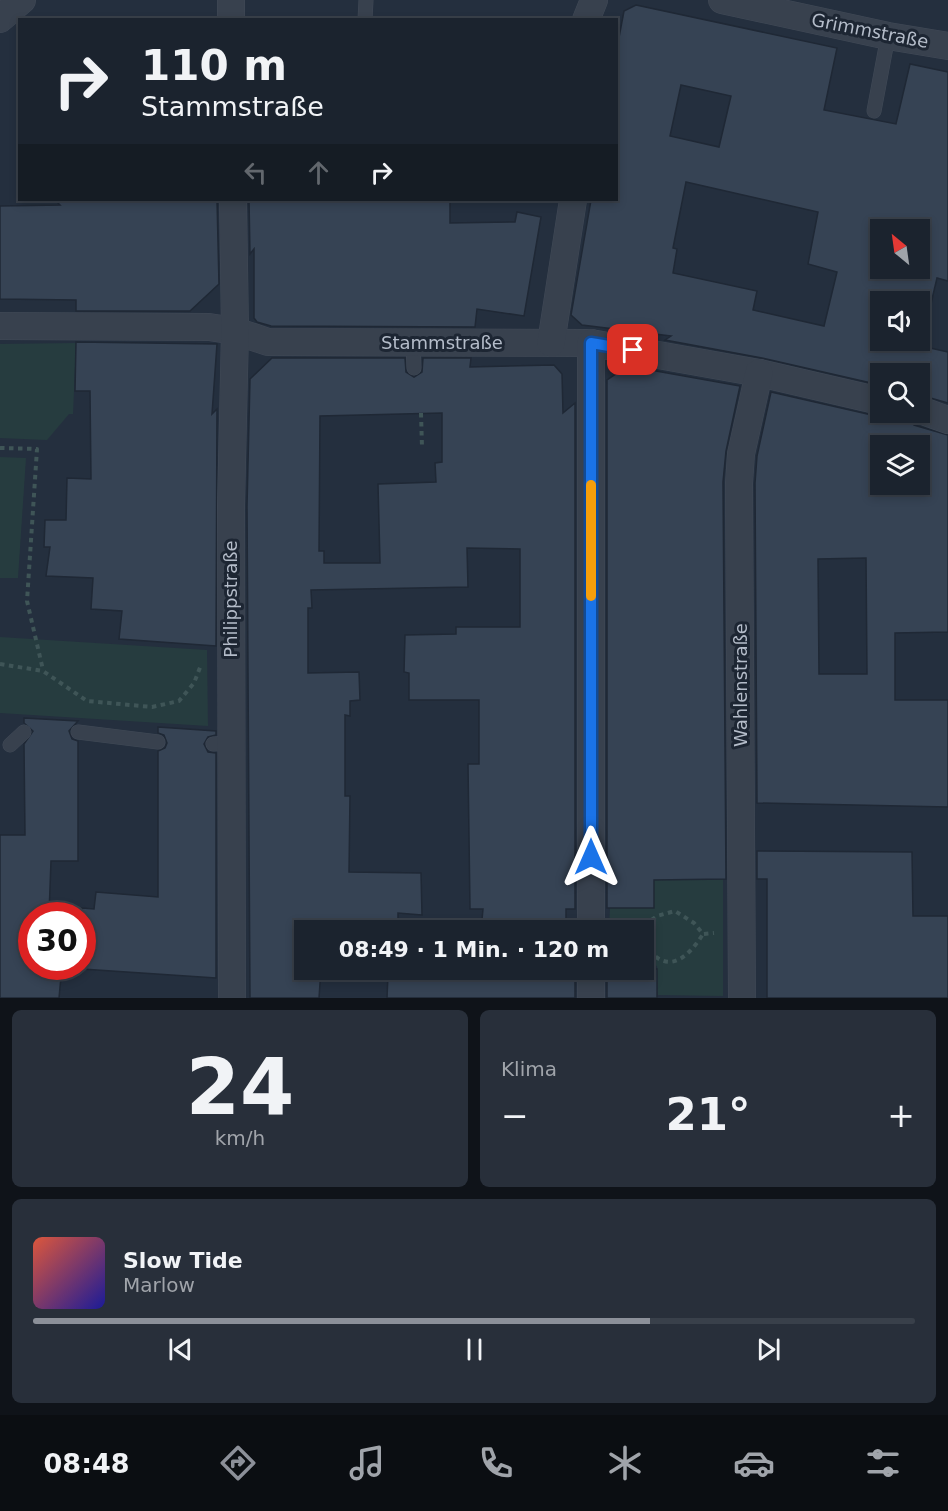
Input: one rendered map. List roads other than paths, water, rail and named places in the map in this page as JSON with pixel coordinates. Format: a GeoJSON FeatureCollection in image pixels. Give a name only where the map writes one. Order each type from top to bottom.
{"type":"FeatureCollection","features":[{"type":"Feature","properties":{"kind":"street"},"geometry":{"type":"LineString","coordinates":[[0,19],[21,0]]}},
{"type":"Feature","properties":{"kind":"street"},"geometry":{"type":"LineString","coordinates":[[231,0],[231,18]]}},
{"type":"Feature","properties":{"kind":"street"},"geometry":{"type":"LineString","coordinates":[[587,18],[594,0]]}},
{"type":"Feature","properties":{"kind":"street","name":"Grimmstraße"},"geometry":{"type":"LineString","coordinates":[[722,0],[888,36],[948,46]]}},
{"type":"Feature","properties":{"kind":"street","name":"Philippstraße"},"geometry":{"type":"LineString","coordinates":[[232,998],[223,744],[231,660],[231,506],[235,331],[233,201]]}},
{"type":"Feature","properties":{"kind":"street"},"geometry":{"type":"LineString","coordinates":[[551,343],[573,201]]}},
{"type":"Feature","properties":{"kind":"street","name":"Stammstraße"},"geometry":{"type":"LineString","coordinates":[[0,326],[209,327],[235,331],[268,342],[413,356],[551,343],[591,343],[759,373],[870,399]]}},
{"type":"Feature","properties":{"kind":"street"},"geometry":{"type":"LineString","coordinates":[[591,343],[591,920]]}},
{"type":"Feature","properties":{"kind":"street","name":"Wahlenstraße"},"geometry":{"type":"LineString","coordinates":[[742,998],[739,483],[741,454],[759,373]]}},
{"type":"Feature","properties":{"kind":"street"},"geometry":{"type":"LineString","coordinates":[[930,414],[948,420]]}},
{"type":"Feature","properties":{"kind":"street"},"geometry":{"type":"LineString","coordinates":[[591,980],[591,998]]}},
{"type":"Feature","properties":{"kind":"lane"},"geometry":{"type":"LineString","coordinates":[[365,18],[366,0]]}},
{"type":"Feature","properties":{"kind":"lane"},"geometry":{"type":"LineString","coordinates":[[874,111],[888,36]]}},
{"type":"Feature","properties":{"kind":"lane"},"geometry":{"type":"LineString","coordinates":[[10,745],[24,732]]}},
{"type":"Feature","properties":{"kind":"lane"},"geometry":{"type":"LineString","coordinates":[[78,732],[158,742]]}}]}
